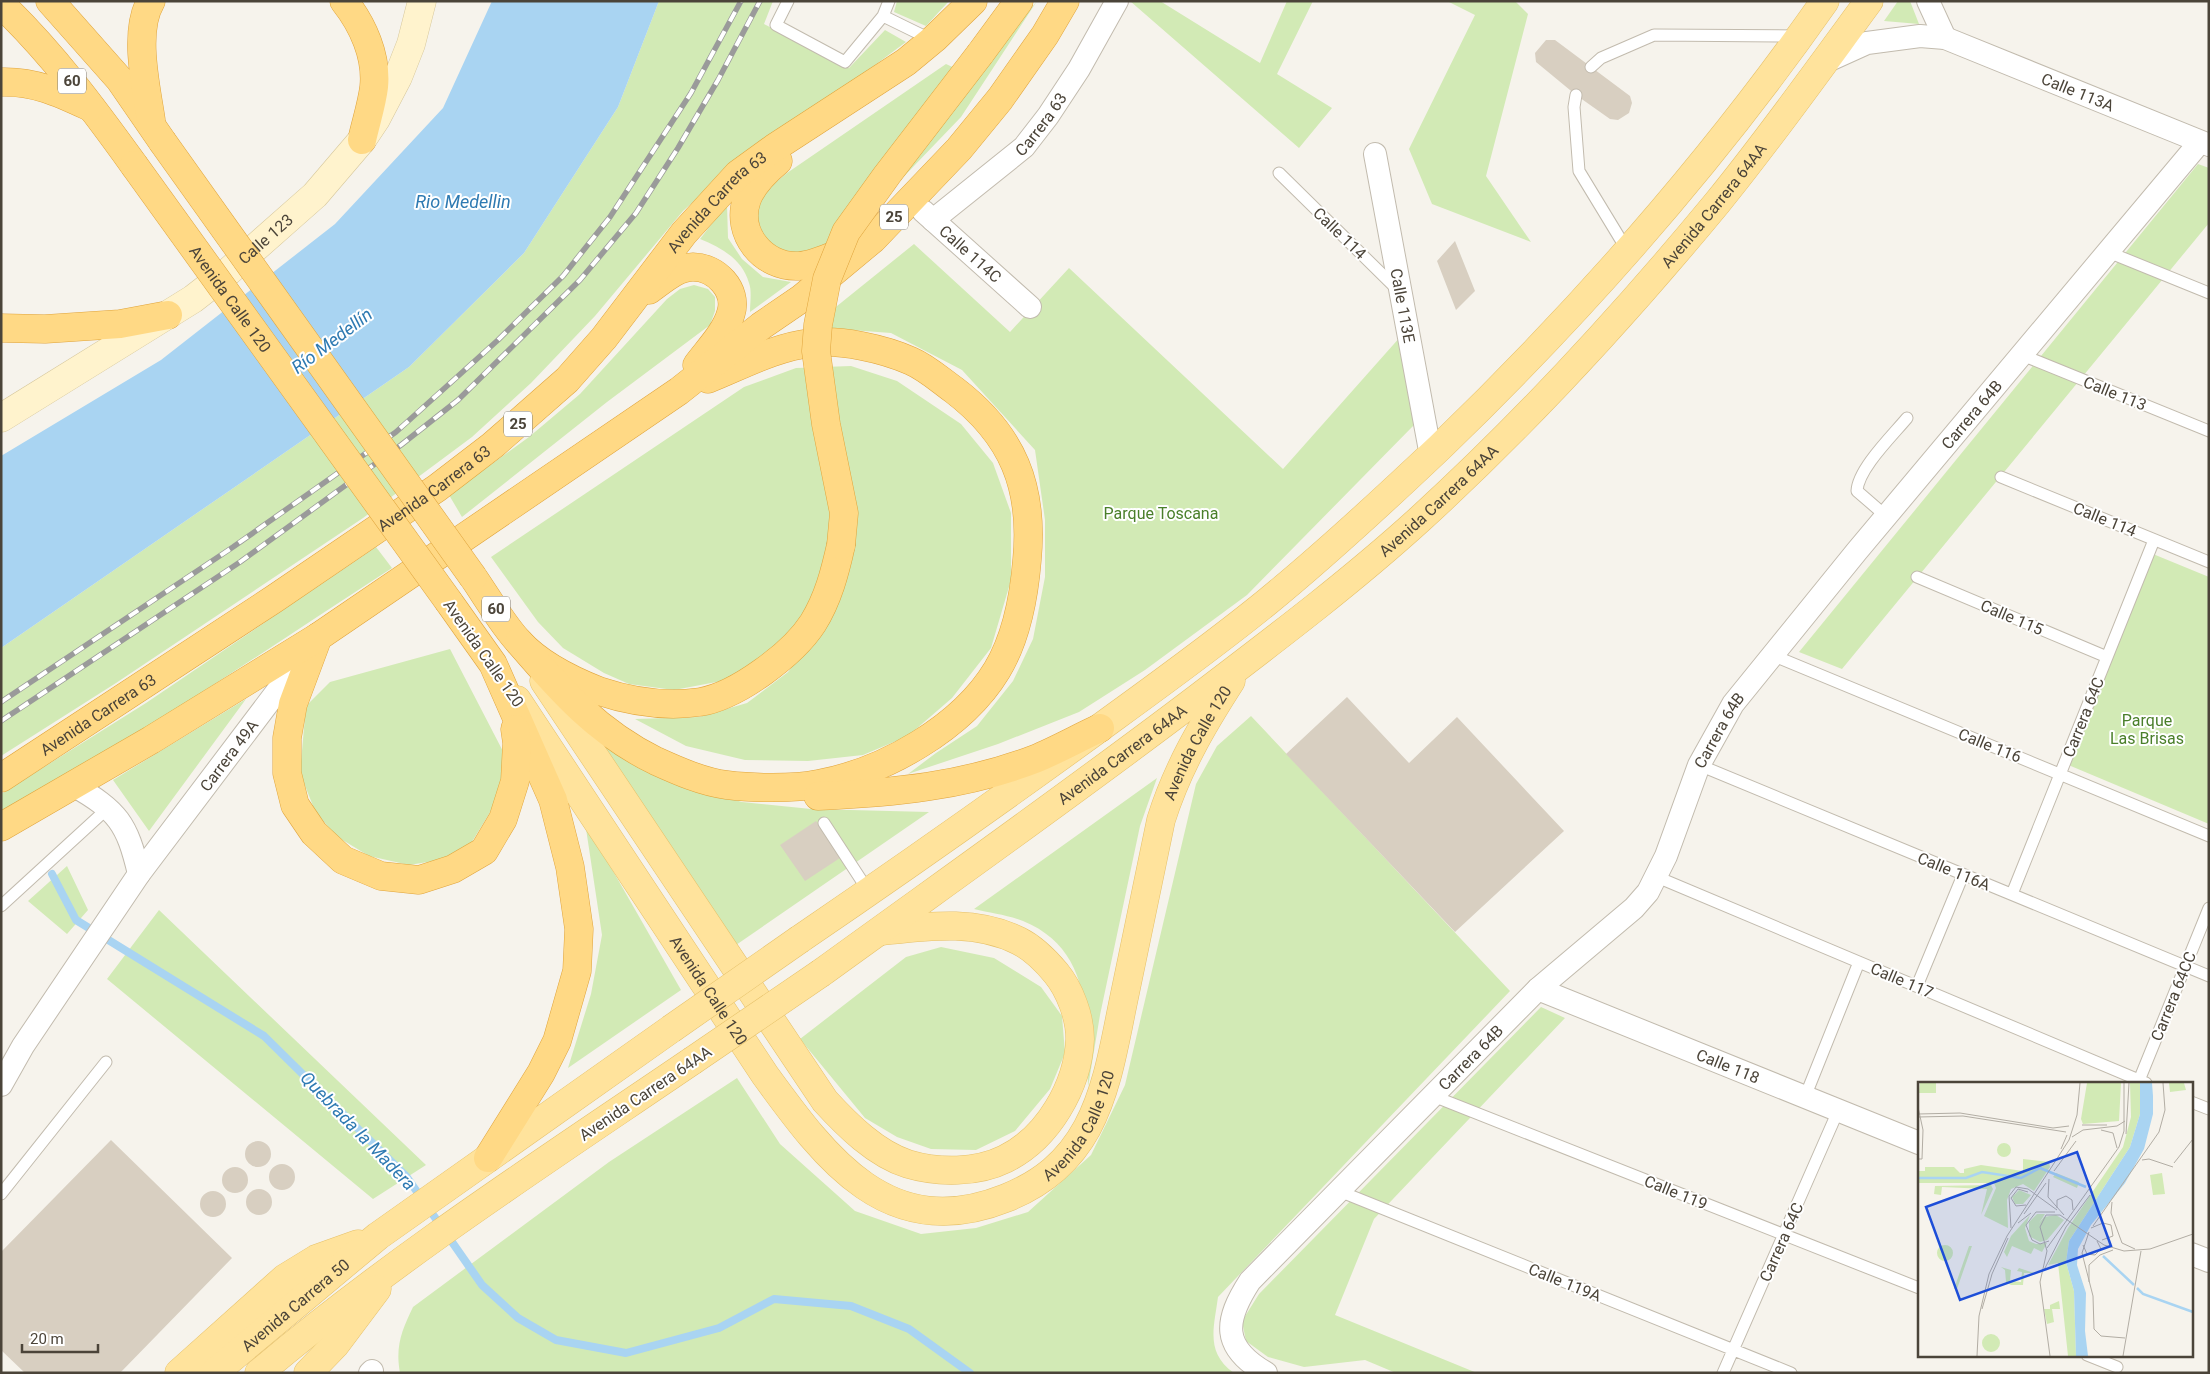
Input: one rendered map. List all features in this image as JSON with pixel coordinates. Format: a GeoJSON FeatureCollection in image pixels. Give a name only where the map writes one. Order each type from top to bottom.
{"type":"FeatureCollection","features":[{"type":"Feature","properties":{"kind":"highway","name":"60"},"geometry":{"type":"LineString","coordinates":[[50,1],[120,80],[157,134]]}},
{"type":"Feature","properties":{"kind":"highway"},"geometry":{"type":"LineString","coordinates":[[151,1],[146,9],[142,34],[157,134]]}},
{"type":"Feature","properties":{"kind":"highway"},"geometry":{"type":"LineString","coordinates":[[344,1],[363,31],[374,65],[374,88],[362,140]]}},
{"type":"Feature","properties":{"kind":"highway","name":"Avenida Carrera 63"},"geometry":{"type":"LineString","coordinates":[[1,778],[274,599],[437,488],[527,417],[567,380],[604,338],[684,233],[738,174],[774,148],[906,62],[973,1]]}},
{"type":"Feature","properties":{"kind":"highway","name":"Avenida Calle 120"},"geometry":{"type":"LineString","coordinates":[[157,134],[519,642],[558,671],[582,684],[611,695],[642,702],[672,704],[702,702],[753,678],[782,658],[813,623],[825,599],[836,570],[844,513],[826,424],[816,351],[818,325],[827,279],[846,232],[1019,1]]}},
{"type":"Feature","properties":{"kind":"highway","name":"25"},"geometry":{"type":"LineString","coordinates":[[1,826],[151,740],[318,637],[679,390],[761,326],[802,298],[873,239],[959,149],[1000,99],[1045,35],[1065,1]]}},
{"type":"Feature","properties":{"kind":"highway","name":"60"},"geometry":{"type":"LineString","coordinates":[[1,4],[30,32],[63,69],[93,108]]}},
{"type":"Feature","properties":{"kind":"highway"},"geometry":{"type":"LineString","coordinates":[[1,82],[47,87],[93,108]]}},
{"type":"Feature","properties":{"kind":"highway"},"geometry":{"type":"LineString","coordinates":[[862,91],[764,172],[747,199],[743,218],[748,237],[759,252],[775,262],[798,266],[820,261],[873,239]]}},
{"type":"Feature","properties":{"kind":"highway","name":"Avenida Calle 120"},"geometry":{"type":"LineString","coordinates":[[93,108],[493,664]]}},
{"type":"Feature","properties":{"kind":"highway"},"geometry":{"type":"LineString","coordinates":[[633,301],[674,272],[693,267],[713,272],[725,282],[733,298],[731,314],[679,390]]}},
{"type":"Feature","properties":{"kind":"highway"},"geometry":{"type":"LineString","coordinates":[[1,328],[45,330],[120,324],[168,315]]}},
{"type":"Feature","properties":{"kind":"highway"},"geometry":{"type":"LineString","coordinates":[[679,390],[783,349],[811,343],[840,343],[870,348],[911,361],[961,396],[1003,442],[1016,463],[1026,498],[1030,530],[1022,604],[1011,640],[998,670],[975,699],[951,721],[901,754],[864,772],[816,785],[725,785]]}},
{"type":"Feature","properties":{"kind":"highway"},"geometry":{"type":"LineString","coordinates":[[318,637],[293,704],[287,738],[287,773],[295,805],[314,833],[343,860],[381,876],[419,880],[453,869],[484,851],[503,819],[515,781],[517,743],[508,705],[493,664]]}},
{"type":"Feature","properties":{"kind":"highway"},"geometry":{"type":"LineString","coordinates":[[519,642],[573,703],[618,738],[654,760],[691,776],[767,794],[801,796],[870,794],[952,784],[1035,759],[1100,728]]}},
{"type":"Feature","properties":{"kind":"highway"},"geometry":{"type":"LineString","coordinates":[[488,1158],[541,1073],[557,1041],[577,971],[579,928],[570,867],[553,800],[493,664]]}},
{"type":"Feature","properties":{"kind":"main road","name":"Calle 123"},"geometry":{"type":"LineString","coordinates":[[1,418],[193,299],[229,271],[315,195],[362,140],[376,119],[398,77],[412,44],[422,1]]}},
{"type":"Feature","properties":{"kind":"main road"},"geometry":{"type":"LineString","coordinates":[[179,1373],[300,1267],[378,1236],[670,1029],[1020,787],[1214,644],[1270,600],[1372,511],[1539,349],[1627,251],[1733,123],[1825,1]]}},
{"type":"Feature","properties":{"kind":"main road","name":"Avenida Carrera 64AA"},"geometry":{"type":"LineString","coordinates":[[396,1264],[821,973],[1139,743],[1301,619],[1420,519],[1502,440],[1582,356],[1716,204],[1825,62],[1869,1]]}},
{"type":"Feature","properties":{"kind":"main road","name":"Avenida Calle 120"},"geometry":{"type":"LineString","coordinates":[[519,642],[831,1108],[872,1145],[908,1164],[940,1170],[971,1169],[1004,1159],[1031,1142],[1053,1116],[1067,1090],[1077,1058],[1080,1038],[1076,1016],[1065,985],[1046,961],[1020,941],[989,930],[950,924],[878,932]]}},
{"type":"Feature","properties":{"kind":"main road","name":"Avenida Calle 120"},"geometry":{"type":"LineString","coordinates":[[493,664],[765,1074],[802,1126],[831,1159],[858,1183],[886,1199],[917,1210],[954,1212],[987,1206],[1021,1192],[1048,1177],[1071,1152],[1087,1128],[1105,1082],[1161,820],[1172,785],[1205,721],[1242,664]]}},
{"type":"Feature","properties":{"kind":"main road","name":"Avenida Carrera 50"},"geometry":{"type":"LineString","coordinates":[[214,1373],[378,1236]]}},
{"type":"Feature","properties":{"kind":"main road"},"geometry":{"type":"LineString","coordinates":[[308,1373],[335,1344],[396,1264]]}},
{"type":"Feature","properties":{"kind":"main road","name":"Avenida Carrera 50"},"geometry":{"type":"LineString","coordinates":[[259,1373],[314,1326],[396,1264]]}},
{"type":"Feature","properties":{"kind":"street","name":"Carrera 63"},"geometry":{"type":"LineString","coordinates":[[933,220],[1024,147],[1048,116],[1079,69],[1117,1]]}},
{"type":"Feature","properties":{"kind":"street"},"geometry":{"type":"LineString","coordinates":[[1928,1],[1946,38]]}},
{"type":"Feature","properties":{"kind":"street","name":"Calle 113A"},"geometry":{"type":"LineString","coordinates":[[1825,62],[1867,43],[1920,36],[1946,38],[2205,144]]}},
{"type":"Feature","properties":{"kind":"street","name":"Carrera 64B"},"geometry":{"type":"LineString","coordinates":[[1266,1373],[1248,1362],[1237,1349],[1231,1334],[1231,1318],[1236,1302],[1250,1282],[1538,989],[1634,908],[1648,892],[1657,877],[1699,765],[1733,704],[1886,517],[2108,252],[2205,144]]}},
{"type":"Feature","properties":{"kind":"street","name":"Calle 113E"},"geometry":{"type":"LineString","coordinates":[[1375,154],[1430,456]]}},
{"type":"Feature","properties":{"kind":"street","name":"Calle 114C"},"geometry":{"type":"LineString","coordinates":[[911,201],[1030,307]]}},
{"type":"Feature","properties":{"kind":"street","name":"Carrera 49A"},"geometry":{"type":"LineString","coordinates":[[1,1085],[23,1046],[139,874],[239,739],[318,637]]}},
{"type":"Feature","properties":{"kind":"street"},"geometry":{"type":"LineString","coordinates":[[73,785],[99,800],[116,814],[132,844],[139,874]]}},
{"type":"Feature","properties":{"kind":"street","name":"Calle 118"},"geometry":{"type":"LineString","coordinates":[[1538,989],[1918,1143]]}},
{"type":"Feature","properties":{"kind":"street"},"geometry":{"type":"LineString","coordinates":[[2192,1254],[2209,1261]]}},
{"type":"Feature","properties":{"kind":"lane"},"geometry":{"type":"LineString","coordinates":[[788,1],[776,25],[844,62],[882,16],[889,1]]}},
{"type":"Feature","properties":{"kind":"lane"},"geometry":{"type":"LineString","coordinates":[[882,16],[932,40]]}},
{"type":"Feature","properties":{"kind":"lane"},"geometry":{"type":"LineString","coordinates":[[1591,66],[1601,58],[1654,35],[1800,36]]}},
{"type":"Feature","properties":{"kind":"lane"},"geometry":{"type":"LineString","coordinates":[[1576,95],[1574,107],[1579,171],[1627,251]]}},
{"type":"Feature","properties":{"kind":"lane","name":"Calle 114"},"geometry":{"type":"LineString","coordinates":[[1279,173],[1402,294]]}},
{"type":"Feature","properties":{"kind":"lane"},"geometry":{"type":"LineString","coordinates":[[2108,252],[2209,294]]}},
{"type":"Feature","properties":{"kind":"lane","name":"Calle 113"},"geometry":{"type":"LineString","coordinates":[[2022,355],[2209,431]]}},
{"type":"Feature","properties":{"kind":"lane"},"geometry":{"type":"LineString","coordinates":[[1886,517],[1857,492],[1857,482],[1907,418]]}},
{"type":"Feature","properties":{"kind":"lane","name":"Calle 114"},"geometry":{"type":"LineString","coordinates":[[2001,476],[2209,562]]}},
{"type":"Feature","properties":{"kind":"lane","name":"Carrera 64C"},"geometry":{"type":"LineString","coordinates":[[2012,894],[2154,540]]}},
{"type":"Feature","properties":{"kind":"lane","name":"Calle 115"},"geometry":{"type":"LineString","coordinates":[[1917,577],[2107,657]]}},
{"type":"Feature","properties":{"kind":"lane","name":"Calle 116"},"geometry":{"type":"LineString","coordinates":[[1772,655],[2209,836]]}},
{"type":"Feature","properties":{"kind":"lane","name":"Calle 116A"},"geometry":{"type":"LineString","coordinates":[[1699,765],[2209,976]]}},
{"type":"Feature","properties":{"kind":"lane"},"geometry":{"type":"LineString","coordinates":[[1,906],[108,808]]}},
{"type":"Feature","properties":{"kind":"lane"},"geometry":{"type":"LineString","coordinates":[[824,823],[869,892]]}},
{"type":"Feature","properties":{"kind":"lane"},"geometry":{"type":"LineString","coordinates":[[1917,986],[1963,875]]}},
{"type":"Feature","properties":{"kind":"lane","name":"Calle 117"},"geometry":{"type":"LineString","coordinates":[[1657,877],[2141,1082]]}},
{"type":"Feature","properties":{"kind":"lane","name":"Carrera 64CC"},"geometry":{"type":"LineString","coordinates":[[2141,1082],[2209,908]]}},
{"type":"Feature","properties":{"kind":"lane"},"geometry":{"type":"LineString","coordinates":[[1805,1097],[1859,962]]}},
{"type":"Feature","properties":{"kind":"lane"},"geometry":{"type":"LineString","coordinates":[[1,1194],[106,1062]]}},
{"type":"Feature","properties":{"kind":"lane","name":"Calle 119"},"geometry":{"type":"LineString","coordinates":[[1433,1096],[1918,1288]]}},
{"type":"Feature","properties":{"kind":"lane"},"geometry":{"type":"LineString","coordinates":[[2192,1102],[2209,1109]]}},
{"type":"Feature","properties":{"kind":"lane","name":"Carrera 64C"},"geometry":{"type":"LineString","coordinates":[[1723,1373],[1838,1110]]}},
{"type":"Feature","properties":{"kind":"lane","name":"Calle 119A"},"geometry":{"type":"LineString","coordinates":[[1339,1191],[1791,1373]]}},
{"type":"Feature","properties":{"kind":"lane"},"geometry":{"type":"LineString","coordinates":[[2089,1356],[2116,1370],[2122,1356]]}},
{"type":"Feature","properties":{"kind":"green space"},"geometry":{"type":"Polygon","coordinates":[[[659,1],[773,1],[764,24],[849,68],[885,30],[906,42],[863,74],[754,147],[683,211],[595,316],[531,383],[472,437],[363,518],[116,683],[1,756],[1,648],[409,367],[524,253],[618,107],[659,1]]]}},
{"type":"Feature","properties":{"kind":"green space"},"geometry":{"type":"Polygon","coordinates":[[[897,1],[949,1],[926,26],[894,12],[897,1]]]}},
{"type":"Feature","properties":{"kind":"green space"},"geometry":{"type":"Polygon","coordinates":[[[1037,1],[961,117],[865,217],[824,251],[797,257],[776,250],[766,241],[758,221],[757,204],[764,192],[787,173],[946,64],[976,78],[1037,1]]]}},
{"type":"Feature","properties":{"kind":"green space"},"geometry":{"type":"Polygon","coordinates":[[[1130,1],[1160,1],[1260,63],[1287,1],[1313,1],[1277,74],[1332,108],[1299,148],[1130,1]]]}},
{"type":"Feature","properties":{"kind":"green space"},"geometry":{"type":"Polygon","coordinates":[[[1447,1],[1515,1],[1528,14],[1486,176],[1531,242],[1432,204],[1409,149],[1475,15],[1447,1]]]}},
{"type":"Feature","properties":{"kind":"green space"},"geometry":{"type":"Polygon","coordinates":[[[1898,1],[1910,1],[1919,24],[1884,21],[1898,1]]]}},
{"type":"Feature","properties":{"kind":"green space"},"geometry":{"type":"Polygon","coordinates":[[[2198,164],[2209,168],[2209,223],[1842,669],[1799,652],[2198,164]]]}},
{"type":"Feature","properties":{"kind":"green space"},"geometry":{"type":"Polygon","coordinates":[[[727,204],[728,238],[742,259],[763,277],[791,282],[750,312],[750,286],[741,267],[730,255],[700,239],[727,204]]]}},
{"type":"Feature","properties":{"kind":"green space","name":"Parque Toscana"},"geometry":{"type":"Polygon","coordinates":[[[914,244],[1010,332],[1069,268],[1283,469],[1401,336],[1414,425],[1247,595],[1145,670],[1079,712],[998,744],[908,774],[977,726],[1013,681],[1033,639],[1045,577],[1045,520],[1035,450],[962,370],[891,333],[811,327],[914,244]]]}},
{"type":"Feature","properties":{"kind":"green space"},"geometry":{"type":"Polygon","coordinates":[[[694,285],[708,289],[715,297],[715,311],[710,325],[607,402],[462,517],[449,495],[529,437],[580,394],[667,299],[680,289],[694,285]]]}},
{"type":"Feature","properties":{"kind":"green space"},"geometry":{"type":"Polygon","coordinates":[[[851,366],[897,381],[961,424],[993,463],[1011,513],[1011,580],[991,648],[952,698],[908,736],[863,755],[808,761],[745,760],[686,746],[635,719],[699,717],[747,703],[788,672],[821,629],[822,583],[796,629],[766,658],[727,680],[674,690],[629,684],[604,673],[563,648],[538,622],[491,557],[744,387],[796,368],[851,366]]]}},
{"type":"Feature","properties":{"kind":"green space"},"geometry":{"type":"Polygon","coordinates":[[[376,547],[392,568],[151,724],[1,811],[1,794],[146,703],[376,547]]]}},
{"type":"Feature","properties":{"kind":"green space","name":"Parque Las Brisas"},"geometry":{"type":"Polygon","coordinates":[[[2153,554],[2209,577],[2209,824],[2066,764],[2153,554]]]}},
{"type":"Feature","properties":{"kind":"green space"},"geometry":{"type":"Polygon","coordinates":[[[450,649],[508,761],[492,809],[470,845],[440,860],[409,865],[369,856],[336,836],[315,811],[300,773],[306,706],[330,682],[450,649]]]}},
{"type":"Feature","properties":{"kind":"green space"},"geometry":{"type":"Polygon","coordinates":[[[246,699],[149,831],[113,780],[246,699]]]}},
{"type":"Feature","properties":{"kind":"green space"},"geometry":{"type":"Polygon","coordinates":[[[1251,716],[1510,991],[1218,1297],[1214,1329],[1215,1348],[1225,1365],[1234,1373],[400,1373],[399,1346],[413,1307],[609,1162],[737,1078],[780,1144],[855,1211],[921,1234],[976,1228],[1028,1212],[1091,1155],[1125,1085],[1196,784],[1217,746],[1251,716]]]}},
{"type":"Feature","properties":{"kind":"green space"},"geometry":{"type":"Polygon","coordinates":[[[596,739],[690,787],[742,802],[811,809],[929,812],[736,945],[596,739]]]}},
{"type":"Feature","properties":{"kind":"green space"},"geometry":{"type":"Polygon","coordinates":[[[1157,778],[1140,826],[1100,1015],[1088,1087],[1086,1014],[1082,991],[1075,969],[1063,950],[1046,934],[1023,921],[974,909],[1157,778]]]}},
{"type":"Feature","properties":{"kind":"green space"},"geometry":{"type":"Polygon","coordinates":[[[585,822],[681,990],[568,1068],[591,994],[602,935],[585,822]]]}},
{"type":"Feature","properties":{"kind":"green space"},"geometry":{"type":"Polygon","coordinates":[[[67,866],[88,910],[67,934],[28,901],[67,866]]]}},
{"type":"Feature","properties":{"kind":"green space"},"geometry":{"type":"Polygon","coordinates":[[[159,910],[426,1165],[373,1199],[107,979],[159,910]]]}},
{"type":"Feature","properties":{"kind":"green space"},"geometry":{"type":"Polygon","coordinates":[[[941,947],[994,958],[1041,987],[1062,1016],[1065,1053],[1050,1089],[1015,1131],[976,1150],[931,1149],[897,1137],[865,1118],[800,1039],[906,957],[941,947]]]}},
{"type":"Feature","properties":{"kind":"green space"},"geometry":{"type":"Polygon","coordinates":[[[1541,1007],[1565,1018],[1374,1219],[1335,1315],[1477,1373],[1396,1373],[1365,1360],[1304,1367],[1268,1357],[1246,1341],[1242,1321],[1259,1294],[1541,1007]]]}},
{"type":"Feature","properties":{"kind":"water","name":"Rio Medellin"},"geometry":{"type":"Polygon","coordinates":[[[492,1],[659,1],[618,107],[524,253],[409,367],[1,648],[1,456],[161,360],[335,224],[443,108],[492,1]]]}},
{"type":"Feature","properties":{"kind":"building"},"geometry":{"type":"Polygon","coordinates":[[[1546,40],[1555,40],[1630,96],[1632,103],[1629,113],[1618,120],[1610,119],[1576,95],[1536,62],[1535,53],[1546,40]]]}},
{"type":"Feature","properties":{"kind":"building"},"geometry":{"type":"Polygon","coordinates":[[[1455,241],[1475,291],[1456,310],[1437,261],[1455,241]]]}},
{"type":"Feature","properties":{"kind":"building"},"geometry":{"type":"Polygon","coordinates":[[[1347,697],[1409,763],[1457,717],[1564,831],[1455,932],[1286,754],[1347,697]]]}},
{"type":"Feature","properties":{"kind":"building"},"geometry":{"type":"Polygon","coordinates":[[[816,821],[840,858],[805,881],[780,845],[816,821]]]}},
{"type":"Feature","properties":{"kind":"building"},"geometry":{"type":"Polygon","coordinates":[[[111,1140],[232,1258],[120,1373],[25,1373],[1,1350],[1,1252],[111,1140]]]}},
{"type":"Feature","properties":{"kind":"building"},"geometry":{"type":"Polygon","coordinates":[[[258,1141],[267,1145],[271,1154],[267,1163],[258,1167],[249,1163],[245,1154],[249,1145],[258,1141]]]}},
{"type":"Feature","properties":{"kind":"building"},"geometry":{"type":"Polygon","coordinates":[[[282,1164],[291,1168],[295,1177],[291,1186],[282,1190],[273,1186],[269,1177],[273,1168],[282,1164]]]}},
{"type":"Feature","properties":{"kind":"building"},"geometry":{"type":"Polygon","coordinates":[[[235,1167],[244,1171],[248,1180],[244,1189],[235,1193],[226,1189],[222,1180],[226,1171],[235,1167]]]}},
{"type":"Feature","properties":{"kind":"building"},"geometry":{"type":"Polygon","coordinates":[[[259,1189],[268,1193],[272,1202],[268,1211],[259,1215],[250,1211],[246,1202],[250,1193],[259,1189]]]}},
{"type":"Feature","properties":{"kind":"building"},"geometry":{"type":"Polygon","coordinates":[[[213,1191],[222,1195],[226,1204],[222,1213],[213,1217],[204,1213],[200,1204],[204,1195],[213,1191]]]}},
{"type":"Feature","properties":{"kind":"waterway","name":"Quebrada la Madera"},"geometry":{"type":"LineString","coordinates":[[52,874],[76,920],[264,1036],[406,1176],[482,1285],[518,1318],[556,1340],[626,1353],[719,1328],[774,1299],[851,1306],[909,1329],[970,1373]]}},
{"type":"Feature","properties":{"kind":"railway"},"geometry":{"type":"LineString","coordinates":[[1,702],[233,547],[396,432],[498,340],[563,276],[610,217],[691,93],[741,1]]}},
{"type":"Feature","properties":{"kind":"railway"},"geometry":{"type":"LineString","coordinates":[[1,721],[240,562],[401,445],[458,400],[580,280],[636,213],[678,148],[718,80],[760,1]]}},
{"type":"Feature","properties":{"kind":"water label","name":"Río Medellín"},"geometry":{"type":"Point","coordinates":[332,341]}}]}
